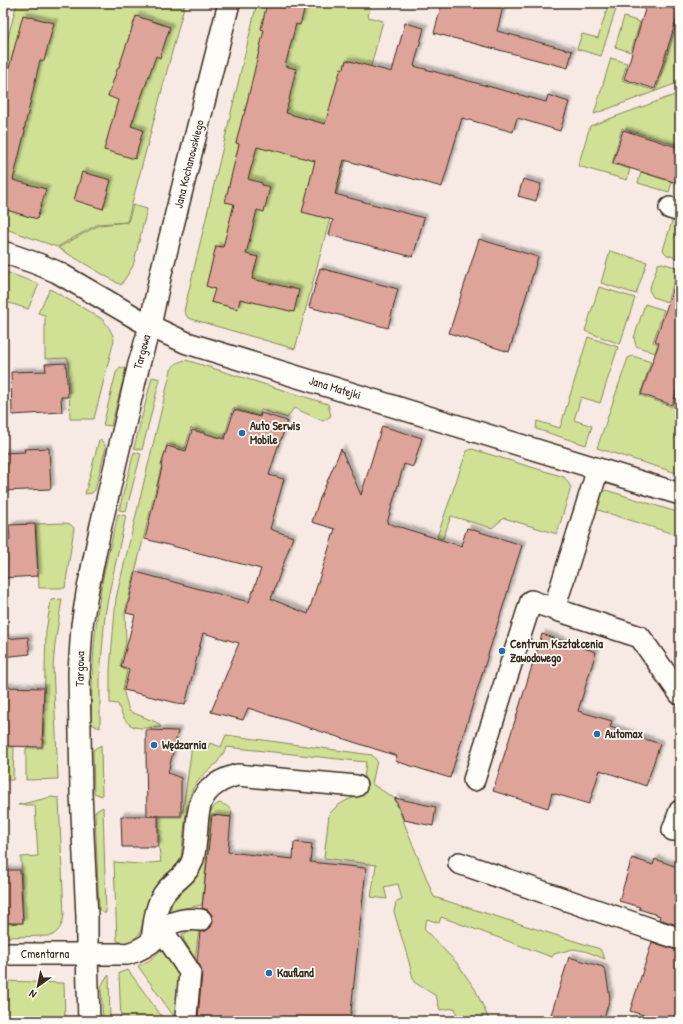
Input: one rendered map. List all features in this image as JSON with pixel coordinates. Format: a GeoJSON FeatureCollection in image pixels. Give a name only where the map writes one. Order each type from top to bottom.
{"type":"FeatureCollection","features":[{"type":"Feature","properties":{"kind":"street","name":"Jana Kochanowskiego"},"geometry":{"type":"LineString","coordinates":[[150,326],[161,273],[229,3]]}},
{"type":"Feature","properties":{"kind":"street","name":"Jana Matejki"},"geometry":{"type":"LineString","coordinates":[[3,252],[57,272],[150,326],[187,343],[680,494]]}},
{"type":"Feature","properties":{"kind":"street","name":"Targowa"},"geometry":{"type":"LineString","coordinates":[[89,1021],[87,916],[81,793],[79,673],[82,625],[101,525],[139,364],[150,326]]}},
{"type":"Feature","properties":{"kind":"street"},"geometry":{"type":"LineString","coordinates":[[554,609],[598,469]]}},
{"type":"Feature","properties":{"kind":"street"},"geometry":{"type":"LineString","coordinates":[[474,780],[531,601],[640,637],[680,694]]}},
{"type":"Feature","properties":{"kind":"street"},"geometry":{"type":"LineString","coordinates":[[186,1016],[190,972],[157,935],[154,922],[159,903],[165,892],[184,874],[192,863],[195,850],[199,809],[205,795],[216,783],[237,775],[356,786]]}},
{"type":"Feature","properties":{"kind":"street"},"geometry":{"type":"LineString","coordinates":[[459,863],[680,939]]}},
{"type":"Feature","properties":{"kind":"street","name":"Cmentarna"},"geometry":{"type":"LineString","coordinates":[[3,954],[127,954],[148,945],[157,935],[171,924],[189,919],[201,920]]}},
{"type":"Feature","properties":{"kind":"green space"},"geometry":{"type":"Polygon","coordinates":[[[17,3],[185,3],[127,222],[98,224],[57,247],[3,228],[3,56],[17,3]]]}},
{"type":"Feature","properties":{"kind":"green space"},"geometry":{"type":"Polygon","coordinates":[[[257,3],[371,3],[368,17],[383,21],[295,349],[188,318],[184,311],[257,3]]]}},
{"type":"Feature","properties":{"kind":"green space"},"geometry":{"type":"Polygon","coordinates":[[[609,3],[618,3],[601,56],[577,49],[582,34],[598,38],[609,3]]]}},
{"type":"Feature","properties":{"kind":"green space"},"geometry":{"type":"Polygon","coordinates":[[[629,3],[646,3],[644,9],[628,5],[629,3]]]}},
{"type":"Feature","properties":{"kind":"green space"},"geometry":{"type":"Polygon","coordinates":[[[680,13],[680,82],[656,91],[680,13]]]}},
{"type":"Feature","properties":{"kind":"green space"},"geometry":{"type":"Polygon","coordinates":[[[624,17],[640,22],[631,52],[615,47],[624,17]]]}},
{"type":"Feature","properties":{"kind":"green space"},"geometry":{"type":"Polygon","coordinates":[[[611,58],[627,63],[622,80],[656,91],[594,114],[611,58]]]}},
{"type":"Feature","properties":{"kind":"green space"},"geometry":{"type":"Polygon","coordinates":[[[680,93],[680,146],[622,128],[612,164],[630,169],[627,180],[578,166],[590,126],[680,93]]]}},
{"type":"Feature","properties":{"kind":"green space"},"geometry":{"type":"Polygon","coordinates":[[[641,172],[672,182],[669,192],[638,183],[641,172]]]}},
{"type":"Feature","properties":{"kind":"green space"},"geometry":{"type":"Polygon","coordinates":[[[133,205],[147,209],[133,266],[121,285],[58,248],[99,225],[128,222],[133,205]]]}},
{"type":"Feature","properties":{"kind":"green space"},"geometry":{"type":"Polygon","coordinates":[[[673,218],[680,220],[680,259],[667,255],[663,250],[673,218]]]}},
{"type":"Feature","properties":{"kind":"green space"},"geometry":{"type":"Polygon","coordinates":[[[610,251],[647,262],[636,294],[601,283],[610,251]]]}},
{"type":"Feature","properties":{"kind":"green space"},"geometry":{"type":"Polygon","coordinates":[[[662,263],[679,268],[667,302],[653,297],[649,290],[658,264],[662,263]]]}},
{"type":"Feature","properties":{"kind":"green space"},"geometry":{"type":"Polygon","coordinates":[[[3,271],[39,284],[28,309],[3,301],[3,271]]]}},
{"type":"Feature","properties":{"kind":"green space"},"geometry":{"type":"Polygon","coordinates":[[[599,287],[635,298],[620,344],[585,331],[599,287]]]}},
{"type":"Feature","properties":{"kind":"green space"},"geometry":{"type":"Polygon","coordinates":[[[50,289],[102,319],[110,329],[113,337],[114,340],[94,419],[70,419],[68,358],[45,359],[45,315],[38,313],[50,289]]]}},
{"type":"Feature","properties":{"kind":"green space"},"geometry":{"type":"Polygon","coordinates":[[[645,304],[664,310],[653,342],[658,344],[655,353],[636,346],[634,338],[645,304]]]}},
{"type":"Feature","properties":{"kind":"green space"},"geometry":{"type":"Polygon","coordinates":[[[588,337],[618,347],[600,403],[581,397],[574,420],[592,426],[586,445],[536,429],[537,421],[560,428],[588,337]]]}},
{"type":"Feature","properties":{"kind":"green space"},"geometry":{"type":"Polygon","coordinates":[[[633,356],[651,362],[640,395],[673,407],[680,388],[680,474],[597,448],[628,358],[633,356]]]}},
{"type":"Feature","properties":{"kind":"green space"},"geometry":{"type":"Polygon","coordinates":[[[186,360],[328,404],[331,416],[323,421],[294,408],[287,418],[261,410],[259,416],[233,408],[218,458],[200,453],[205,432],[191,428],[185,449],[167,444],[125,612],[126,642],[120,667],[127,671],[123,689],[129,711],[158,723],[161,727],[138,728],[129,724],[121,713],[118,704],[110,703],[110,669],[116,598],[171,370],[177,363],[186,360]]]}},
{"type":"Feature","properties":{"kind":"green space"},"geometry":{"type":"Polygon","coordinates":[[[120,367],[126,369],[111,426],[103,425],[116,373],[120,367]]]}},
{"type":"Feature","properties":{"kind":"green space"},"geometry":{"type":"Polygon","coordinates":[[[152,377],[160,379],[142,450],[134,448],[152,377]]]}},
{"type":"Feature","properties":{"kind":"green space"},"geometry":{"type":"Polygon","coordinates":[[[99,440],[102,441],[106,447],[95,490],[92,493],[85,494],[99,440]]]}},
{"type":"Feature","properties":{"kind":"green space"},"geometry":{"type":"Polygon","coordinates":[[[472,449],[564,477],[571,487],[557,534],[504,518],[492,528],[451,516],[443,539],[437,537],[467,451],[472,449]]]}},
{"type":"Feature","properties":{"kind":"green space"},"geometry":{"type":"Polygon","coordinates":[[[134,452],[141,454],[126,511],[119,510],[134,452]]]}},
{"type":"Feature","properties":{"kind":"green space"},"geometry":{"type":"Polygon","coordinates":[[[606,490],[680,513],[680,536],[595,509],[600,495],[606,490]]]}},
{"type":"Feature","properties":{"kind":"green space"},"geometry":{"type":"Polygon","coordinates":[[[118,514],[126,516],[105,615],[100,676],[100,728],[91,724],[94,643],[102,585],[118,514]]]}},
{"type":"Feature","properties":{"kind":"green space"},"geometry":{"type":"Polygon","coordinates":[[[36,524],[70,524],[74,528],[65,588],[39,588],[36,524]]]}},
{"type":"Feature","properties":{"kind":"green space"},"geometry":{"type":"Polygon","coordinates":[[[62,599],[53,667],[58,779],[26,780],[26,748],[43,748],[46,631],[51,600],[62,599]]]}},
{"type":"Feature","properties":{"kind":"green space"},"geometry":{"type":"Polygon","coordinates":[[[226,735],[372,755],[377,761],[372,784],[394,798],[434,897],[600,949],[605,959],[585,951],[573,949],[554,954],[552,957],[441,917],[439,923],[427,919],[424,929],[457,963],[475,989],[489,1021],[458,1021],[455,1008],[440,1010],[436,996],[414,982],[394,912],[396,902],[402,900],[398,884],[384,887],[387,899],[371,897],[376,865],[324,858],[329,814],[337,806],[347,800],[362,795],[366,762],[227,747],[217,763],[203,775],[193,788],[187,804],[181,858],[176,866],[157,885],[148,901],[140,933],[130,941],[117,941],[114,862],[139,864],[161,862],[159,848],[159,817],[182,817],[191,753],[191,743],[207,750],[210,743],[221,747],[226,735]]]}},
{"type":"Feature","properties":{"kind":"green space"},"geometry":{"type":"Polygon","coordinates":[[[101,745],[102,796],[94,793],[93,750],[101,745]]]}},
{"type":"Feature","properties":{"kind":"green space"},"geometry":{"type":"Polygon","coordinates":[[[3,747],[14,747],[13,780],[3,780],[3,747]]]}},
{"type":"Feature","properties":{"kind":"green space"},"geometry":{"type":"Polygon","coordinates":[[[51,797],[59,798],[64,916],[60,928],[51,936],[3,937],[3,924],[23,923],[21,857],[38,856],[35,805],[18,805],[51,797]]]}},
{"type":"Feature","properties":{"kind":"green space"},"geometry":{"type":"Polygon","coordinates":[[[220,803],[232,811],[231,817],[211,815],[202,905],[185,908],[170,913],[172,902],[194,881],[202,868],[205,858],[210,813],[215,806],[220,803]]]}},
{"type":"Feature","properties":{"kind":"green space"},"geometry":{"type":"Polygon","coordinates":[[[103,807],[106,913],[103,913],[99,909],[95,812],[103,807]]]}},
{"type":"Feature","properties":{"kind":"green space"},"geometry":{"type":"Polygon","coordinates":[[[199,929],[195,959],[182,934],[199,929]]]}},
{"type":"Feature","properties":{"kind":"green space"},"geometry":{"type":"Polygon","coordinates":[[[161,950],[179,973],[175,1018],[138,966],[150,960],[161,950]]]}},
{"type":"Feature","properties":{"kind":"green space"},"geometry":{"type":"Polygon","coordinates":[[[128,970],[165,1021],[121,1021],[119,973],[128,970]]]}},
{"type":"Feature","properties":{"kind":"green space"},"geometry":{"type":"Polygon","coordinates":[[[109,975],[110,1021],[103,1021],[101,987],[109,975]]]}},
{"type":"Feature","properties":{"kind":"green space"},"geometry":{"type":"Polygon","coordinates":[[[3,981],[64,983],[65,1021],[3,1021],[3,981]]]}},
{"type":"Feature","properties":{"kind":"building"},"geometry":{"type":"Polygon","coordinates":[[[267,3],[290,3],[305,7],[300,25],[296,24],[285,66],[296,69],[286,113],[325,124],[341,68],[344,69],[346,60],[392,72],[405,23],[424,28],[414,66],[546,102],[548,95],[569,102],[560,131],[517,118],[513,132],[462,118],[442,187],[344,160],[335,194],[424,218],[413,257],[329,235],[333,220],[302,212],[315,161],[257,147],[248,179],[270,187],[264,212],[257,210],[246,254],[258,257],[252,279],[299,290],[294,312],[240,299],[238,309],[211,302],[215,289],[206,286],[216,246],[223,247],[234,204],[225,202],[239,144],[236,143],[264,30],[261,29],[267,3]]]}},
{"type":"Feature","properties":{"kind":"building"},"geometry":{"type":"Polygon","coordinates":[[[442,3],[504,3],[497,31],[572,51],[568,68],[434,33],[442,3]]]}},
{"type":"Feature","properties":{"kind":"building"},"geometry":{"type":"Polygon","coordinates":[[[647,3],[680,3],[680,8],[655,89],[624,79],[647,3]]]}},
{"type":"Feature","properties":{"kind":"building"},"geometry":{"type":"Polygon","coordinates":[[[23,15],[54,23],[44,61],[40,60],[13,180],[46,189],[37,219],[3,209],[3,71],[8,72],[23,15]]]}},
{"type":"Feature","properties":{"kind":"building"},"geometry":{"type":"Polygon","coordinates":[[[136,16],[170,27],[160,58],[156,56],[131,126],[143,130],[135,159],[104,150],[118,100],[108,96],[136,16]]]}},
{"type":"Feature","properties":{"kind":"building"},"geometry":{"type":"Polygon","coordinates":[[[623,130],[680,148],[680,184],[613,163],[623,130]]]}},
{"type":"Feature","properties":{"kind":"building"},"geometry":{"type":"Polygon","coordinates":[[[82,172],[111,180],[103,209],[74,200],[82,172]]]}},
{"type":"Feature","properties":{"kind":"building"},"geometry":{"type":"Polygon","coordinates":[[[523,179],[541,184],[536,201],[518,196],[523,179]]]}},
{"type":"Feature","properties":{"kind":"building"},"geometry":{"type":"Polygon","coordinates":[[[479,239],[538,257],[509,352],[449,333],[479,239]]]}},
{"type":"Feature","properties":{"kind":"building"},"geometry":{"type":"Polygon","coordinates":[[[320,268],[398,289],[388,328],[309,307],[320,268]]]}},
{"type":"Feature","properties":{"kind":"building"},"geometry":{"type":"Polygon","coordinates":[[[677,278],[680,279],[680,382],[672,405],[641,394],[659,343],[655,341],[677,278]]]}},
{"type":"Feature","properties":{"kind":"building"},"geometry":{"type":"Polygon","coordinates":[[[66,363],[68,397],[61,397],[62,412],[12,415],[11,372],[46,371],[45,364],[66,363]]]}},
{"type":"Feature","properties":{"kind":"building"},"geometry":{"type":"Polygon","coordinates":[[[234,410],[260,417],[261,413],[287,421],[269,475],[284,479],[270,529],[293,537],[271,599],[308,614],[335,529],[312,522],[320,498],[341,449],[361,495],[382,426],[422,438],[413,467],[404,464],[387,523],[461,546],[467,528],[522,545],[450,778],[395,761],[397,756],[248,708],[243,720],[211,712],[239,643],[203,633],[185,705],[124,690],[129,670],[121,667],[135,615],[126,613],[136,572],[249,602],[261,569],[145,539],[161,466],[167,446],[186,451],[192,430],[225,439],[234,410]]]}},
{"type":"Feature","properties":{"kind":"building"},"geometry":{"type":"Polygon","coordinates":[[[49,448],[51,489],[3,491],[3,453],[25,452],[24,449],[49,448]]]}},
{"type":"Feature","properties":{"kind":"building"},"geometry":{"type":"Polygon","coordinates":[[[35,524],[38,576],[3,578],[3,557],[5,556],[4,540],[10,540],[9,525],[35,524]]]}},
{"type":"Feature","properties":{"kind":"building"},"geometry":{"type":"Polygon","coordinates":[[[542,634],[596,652],[578,711],[612,721],[610,727],[660,744],[646,786],[600,770],[589,804],[552,793],[548,808],[493,791],[542,634]]]}},
{"type":"Feature","properties":{"kind":"building"},"geometry":{"type":"Polygon","coordinates":[[[28,637],[30,654],[3,657],[3,639],[28,637]]]}},
{"type":"Feature","properties":{"kind":"building"},"geometry":{"type":"Polygon","coordinates":[[[5,687],[44,688],[42,747],[3,746],[5,687]]]}},
{"type":"Feature","properties":{"kind":"building"},"geometry":{"type":"Polygon","coordinates":[[[146,730],[178,731],[168,773],[181,778],[181,816],[147,816],[146,730]]]}},
{"type":"Feature","properties":{"kind":"building"},"geometry":{"type":"Polygon","coordinates":[[[395,798],[436,807],[433,826],[404,820],[395,798]]]}},
{"type":"Feature","properties":{"kind":"building"},"geometry":{"type":"Polygon","coordinates":[[[212,815],[231,817],[228,852],[293,859],[294,842],[312,844],[310,862],[366,868],[350,1021],[197,1021],[202,973],[197,961],[200,932],[206,931],[211,927],[213,921],[212,915],[208,910],[202,908],[212,815]]]}},
{"type":"Feature","properties":{"kind":"building"},"geometry":{"type":"Polygon","coordinates":[[[121,816],[158,816],[158,847],[122,847],[121,816]]]}},
{"type":"Feature","properties":{"kind":"building"},"geometry":{"type":"Polygon","coordinates":[[[632,858],[653,865],[655,859],[680,868],[680,926],[659,919],[660,916],[639,909],[640,907],[619,901],[632,858]]]}},
{"type":"Feature","properties":{"kind":"building"},"geometry":{"type":"Polygon","coordinates":[[[3,870],[20,870],[23,923],[3,923],[3,870]]]}},
{"type":"Feature","properties":{"kind":"building"},"geometry":{"type":"Polygon","coordinates":[[[652,942],[680,951],[680,1021],[663,1021],[630,1011],[652,942]]]}},
{"type":"Feature","properties":{"kind":"building"},"geometry":{"type":"Polygon","coordinates":[[[569,957],[603,967],[606,973],[610,998],[604,1018],[599,1017],[598,1021],[549,1021],[569,957]]]}},
{"type":"Feature","properties":{"kind":"place","name":"Auto Serwis Mobile"},"geometry":{"type":"Point","coordinates":[242,433]}},
{"type":"Feature","properties":{"kind":"place","name":"Centrum Kształcenia Zawodowego"},"geometry":{"type":"Point","coordinates":[502,651]}},
{"type":"Feature","properties":{"kind":"place","name":"Automax"},"geometry":{"type":"Point","coordinates":[597,734]}},
{"type":"Feature","properties":{"kind":"place","name":"Wędzarnia"},"geometry":{"type":"Point","coordinates":[154,745]}},
{"type":"Feature","properties":{"kind":"place","name":"Kaufland"},"geometry":{"type":"Point","coordinates":[269,973]}}]}
